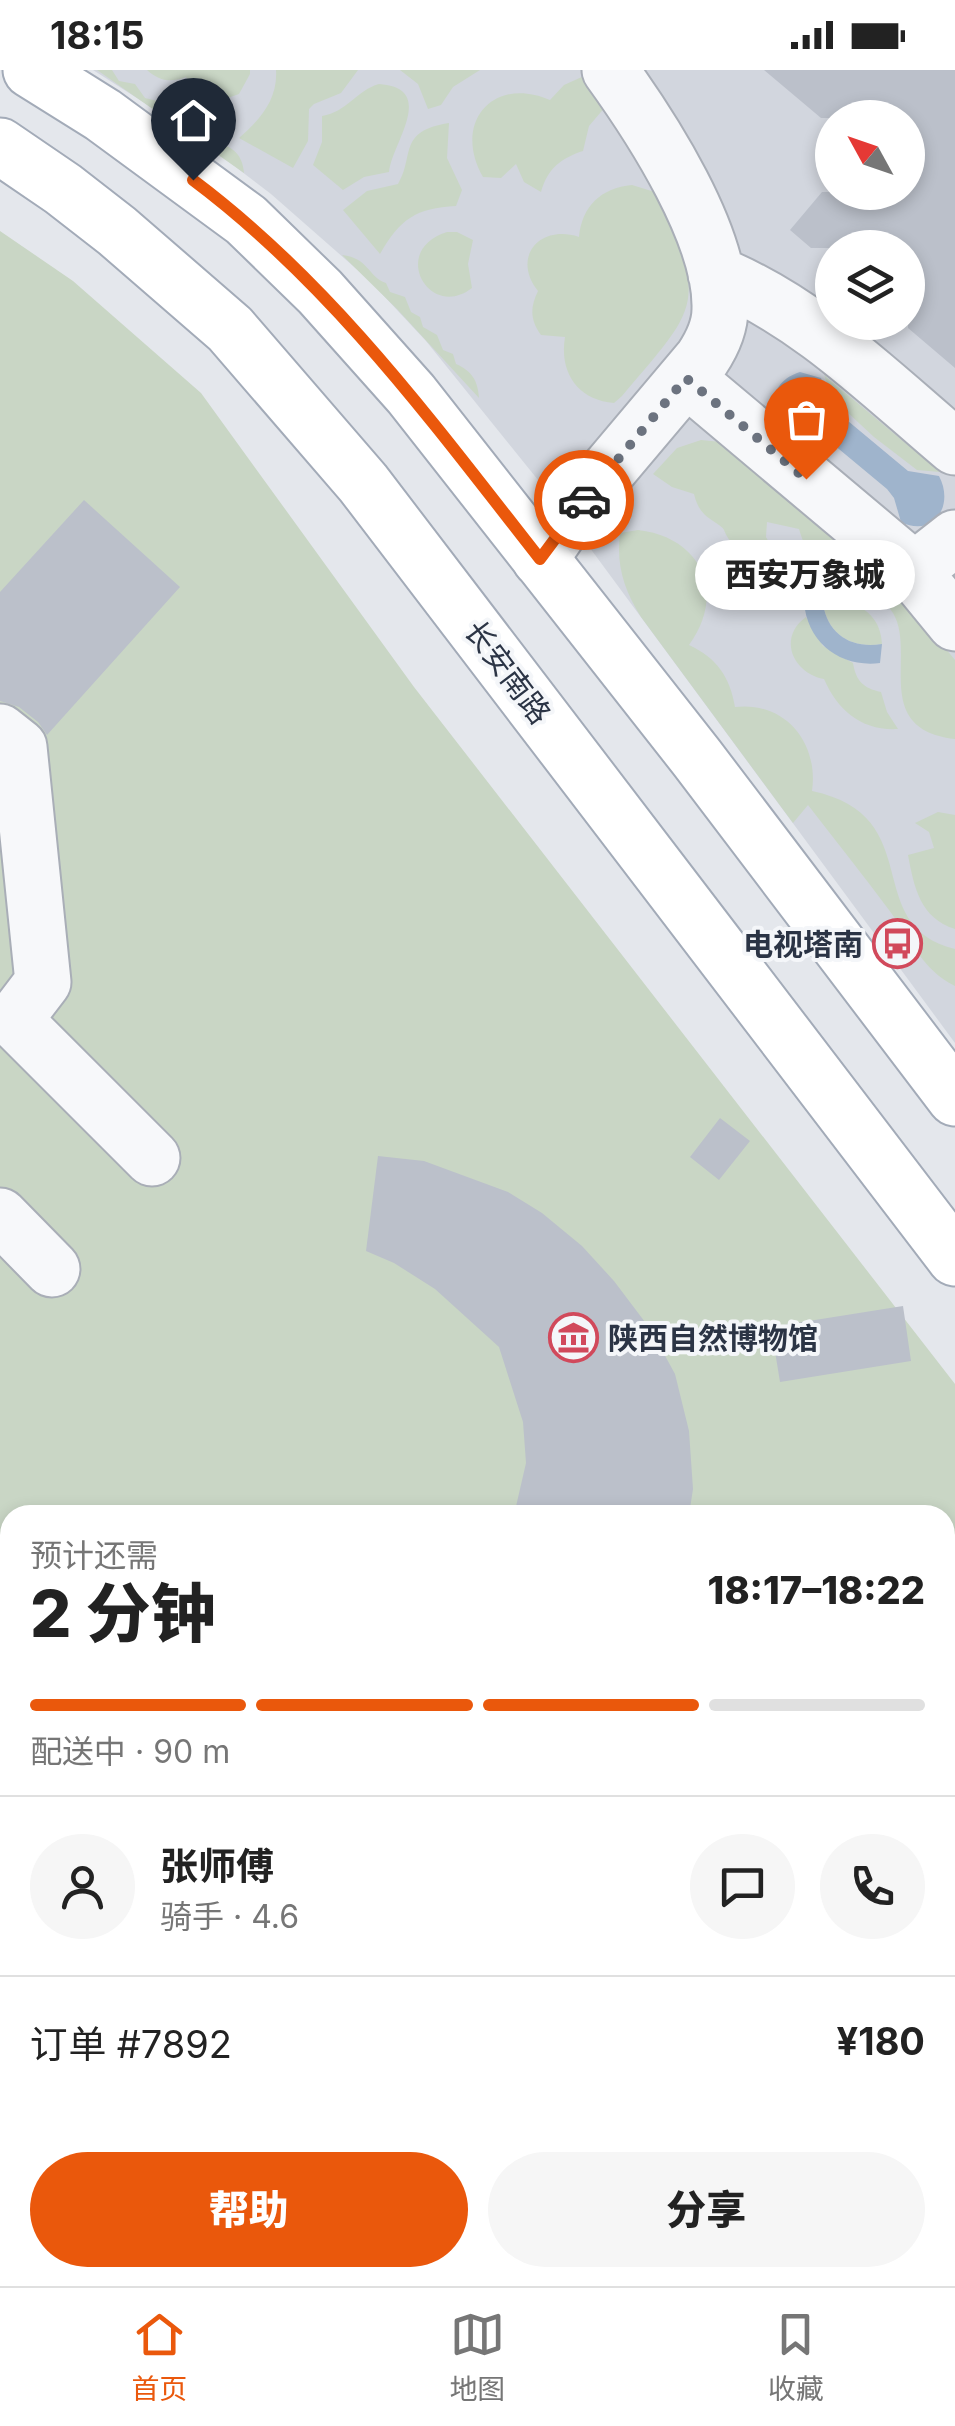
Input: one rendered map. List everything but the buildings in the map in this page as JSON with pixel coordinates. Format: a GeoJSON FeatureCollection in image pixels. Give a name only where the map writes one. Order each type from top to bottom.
{"type":"FeatureCollection","features":[{"type":"Feature","properties":{"kind":"main road"},"geometry":{"type":"LineString","coordinates":[[31,70],[103,115],[246,220],[320,292],[411,394],[697,758],[955,1098]]}},
{"type":"Feature","properties":{"kind":"main road","name":"长安南路"},"geometry":{"type":"LineString","coordinates":[[0,146],[63,189],[155,263],[230,329],[286,392],[364,483],[955,1258]]}},
{"type":"Feature","properties":{"kind":"street"},"geometry":{"type":"LineString","coordinates":[[540,559],[568,518],[707,352],[720,310],[716,274],[700,227],[672,168],[610,70]]}},
{"type":"Feature","properties":{"kind":"street"},"geometry":{"type":"LineString","coordinates":[[716,274],[750,288],[801,318],[955,446]]}},
{"type":"Feature","properties":{"kind":"street"},"geometry":{"type":"LineString","coordinates":[[686,378],[913,571],[955,624]]}},
{"type":"Feature","properties":{"kind":"street"},"geometry":{"type":"LineString","coordinates":[[913,571],[955,538]]}},
{"type":"Feature","properties":{"kind":"street"},"geometry":{"type":"LineString","coordinates":[[0,732],[19,748],[43,982],[7,1029],[152,1158]]}},
{"type":"Feature","properties":{"kind":"street"},"geometry":{"type":"LineString","coordinates":[[0,1216],[52,1269]]}},
{"type":"Feature","properties":{"kind":"shaded area"},"geometry":{"type":"Polygon","coordinates":[[[93,70],[955,70],[955,1043],[559,506],[426,341],[369,280],[271,194],[187,130],[93,70]]]}},
{"type":"Feature","properties":{"kind":"green space"},"geometry":{"type":"Polygon","coordinates":[[[97,70],[112,70],[119,81],[135,84],[145,98],[165,103],[178,120],[191,123],[199,133],[210,134],[216,144],[232,149],[244,173],[97,70]]]}},
{"type":"Feature","properties":{"kind":"green space"},"geometry":{"type":"Polygon","coordinates":[[[147,70],[250,70],[250,74],[239,94],[216,102],[195,92],[186,77],[165,80],[147,70]]]}},
{"type":"Feature","properties":{"kind":"green space"},"geometry":{"type":"Polygon","coordinates":[[[276,70],[358,70],[341,93],[309,109],[308,141],[293,168],[239,138],[266,108],[274,90],[276,70]]]}},
{"type":"Feature","properties":{"kind":"green space"},"geometry":{"type":"Polygon","coordinates":[[[400,70],[480,70],[453,87],[441,105],[428,109],[418,84],[400,70]]]}},
{"type":"Feature","properties":{"kind":"green space"},"geometry":{"type":"Polygon","coordinates":[[[584,76],[606,106],[589,126],[583,151],[556,166],[541,192],[524,182],[516,164],[501,178],[483,177],[472,139],[484,109],[511,94],[550,100],[564,85],[584,76]]]}},
{"type":"Feature","properties":{"kind":"green space"},"geometry":{"type":"Polygon","coordinates":[[[379,84],[406,95],[409,106],[403,132],[389,172],[364,177],[343,190],[313,165],[322,142],[322,116],[379,84]]]}},
{"type":"Feature","properties":{"kind":"green space"},"geometry":{"type":"Polygon","coordinates":[[[449,123],[447,158],[462,190],[456,206],[430,209],[410,218],[380,254],[343,210],[367,191],[398,184],[414,138],[449,123]]]}},
{"type":"Feature","properties":{"kind":"green space"},"geometry":{"type":"Polygon","coordinates":[[[632,185],[658,193],[684,260],[687,303],[667,342],[614,403],[590,396],[574,382],[565,362],[565,337],[541,335],[537,329],[532,313],[538,291],[528,266],[534,246],[542,239],[565,234],[579,237],[584,216],[595,200],[611,190],[632,185]]]}},
{"type":"Feature","properties":{"kind":"green space"},"geometry":{"type":"Polygon","coordinates":[[[0,231],[73,281],[201,393],[414,687],[955,1384],[955,1505],[0,1505],[0,231]]]}},
{"type":"Feature","properties":{"kind":"green space"},"geometry":{"type":"Polygon","coordinates":[[[447,232],[473,240],[468,264],[472,288],[456,296],[442,296],[430,290],[418,266],[420,253],[430,241],[447,232]]]}},
{"type":"Feature","properties":{"kind":"green space"},"geometry":{"type":"Polygon","coordinates":[[[342,255],[358,260],[386,283],[390,292],[405,297],[423,327],[437,335],[443,350],[453,354],[456,364],[473,377],[479,398],[397,309],[342,255]]]}},
{"type":"Feature","properties":{"kind":"green space"},"geometry":{"type":"Polygon","coordinates":[[[824,375],[940,472],[917,470],[874,437],[833,399],[824,375]]]}},
{"type":"Feature","properties":{"kind":"green space"},"geometry":{"type":"Polygon","coordinates":[[[701,440],[721,442],[891,582],[955,660],[955,739],[929,732],[913,721],[904,705],[899,629],[882,599],[831,576],[819,566],[808,552],[799,529],[767,522],[766,537],[773,550],[742,551],[703,512],[694,494],[672,487],[653,474],[677,448],[701,440]]]}},
{"type":"Feature","properties":{"kind":"green space"},"geometry":{"type":"Polygon","coordinates":[[[638,530],[660,535],[692,556],[706,588],[706,606],[689,645],[721,670],[735,707],[769,711],[795,729],[810,757],[812,791],[848,804],[870,823],[884,846],[908,918],[926,936],[955,949],[955,986],[925,962],[808,805],[793,823],[641,617],[626,587],[619,556],[620,533],[638,530]]]}},
{"type":"Feature","properties":{"kind":"green space"},"geometry":{"type":"Polygon","coordinates":[[[844,602],[871,616],[879,628],[882,644],[851,642],[836,632],[823,604],[844,602]]]}},
{"type":"Feature","properties":{"kind":"green space"},"geometry":{"type":"Polygon","coordinates":[[[806,617],[823,646],[853,663],[861,683],[881,692],[898,729],[873,727],[853,717],[836,701],[824,679],[804,670],[797,662],[792,654],[792,635],[806,617]]]}},
{"type":"Feature","properties":{"kind":"green space"},"geometry":{"type":"Polygon","coordinates":[[[938,812],[955,815],[955,929],[926,909],[916,890],[908,855],[934,848],[929,832],[915,823],[938,812]]]}},
{"type":"Feature","properties":{"kind":"water"},"geometry":{"type":"Polygon","coordinates":[[[800,372],[821,378],[829,401],[908,471],[939,476],[944,498],[938,516],[923,526],[901,522],[887,489],[816,430],[785,424],[776,409],[776,394],[784,381],[800,372]]]}},
{"type":"Feature","properties":{"kind":"water"},"geometry":{"type":"Polygon","coordinates":[[[804,602],[823,604],[830,624],[843,638],[861,644],[882,644],[880,663],[852,661],[828,650],[812,630],[804,602]]]}},
{"type":"Feature","properties":{"kind":"way so far"},"geometry":{"type":"LineString","coordinates":[[584,500],[686,378],[806,479]]}},
{"type":"Feature","properties":{"kind":"place","name":"西安万象城"},"geometry":{"type":"Point","coordinates":[806,479]}},
{"type":"Feature","properties":{"kind":"place","name":"电视塔南"},"geometry":{"type":"Point","coordinates":[898,944]}},
{"type":"Feature","properties":{"kind":"place","name":"陕西自然博物馆"},"geometry":{"type":"Point","coordinates":[573,1338]}},
{"type":"Feature","properties":{"kind":"route"},"geometry":{"type":"LineString","coordinates":[[193,180],[246,220],[320,292],[411,394],[540,559],[584,500]]}}]}
